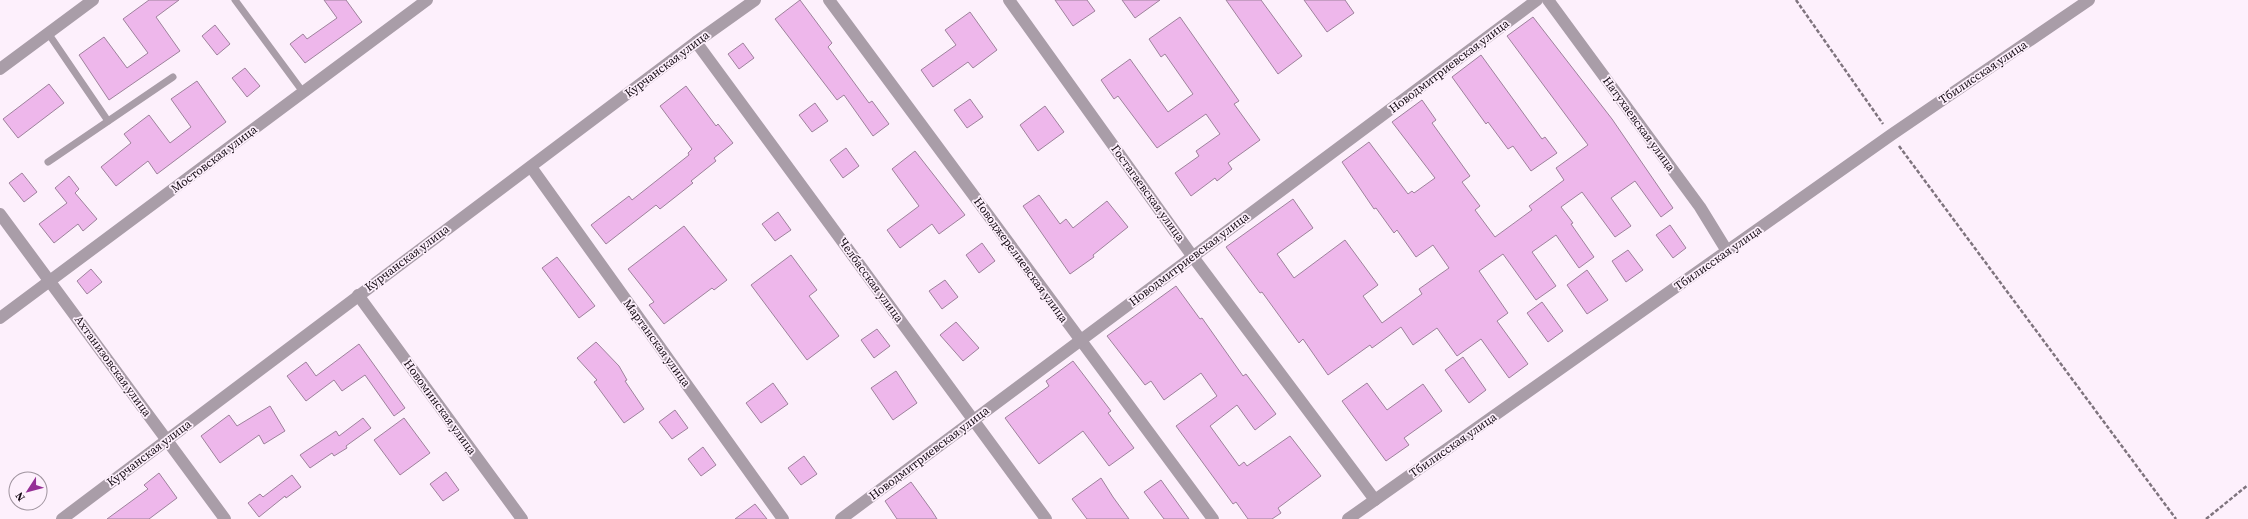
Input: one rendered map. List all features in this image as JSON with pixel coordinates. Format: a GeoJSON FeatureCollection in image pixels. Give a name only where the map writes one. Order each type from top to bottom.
{"type":"FeatureCollection","features":[{"type":"Feature","properties":{"kind":"street"},"geometry":{"type":"LineString","coordinates":[[0,69],[93,0]]}},
{"type":"Feature","properties":{"kind":"street","name":"Мостовская улица"},"geometry":{"type":"LineString","coordinates":[[0,318],[427,0]]}},
{"type":"Feature","properties":{"kind":"street","name":"Курчанская улица"},"geometry":{"type":"LineString","coordinates":[[62,519],[358,295],[696,42],[755,0]]}},
{"type":"Feature","properties":{"kind":"street","name":"Новоджерелиевская улица"},"geometry":{"type":"LineString","coordinates":[[829,0],[1213,519]]}},
{"type":"Feature","properties":{"kind":"street","name":"Гостагаевская улица"},"geometry":{"type":"LineString","coordinates":[[1010,0],[1193,256],[1376,500]]}},
{"type":"Feature","properties":{"kind":"street","name":"Новодмитриевская улица"},"geometry":{"type":"LineString","coordinates":[[841,519],[1537,0]]}},
{"type":"Feature","properties":{"kind":"street","name":"Натухаевская улица"},"geometry":{"type":"LineString","coordinates":[[1548,0],[1700,207],[1727,251]]}},
{"type":"Feature","properties":{"kind":"street","name":"Тбилисская улица"},"geometry":{"type":"LineString","coordinates":[[1348,519],[1891,135],[2089,0]]}},
{"type":"Feature","properties":{"kind":"street","name":"Челбасская улица"},"geometry":{"type":"LineString","coordinates":[[696,42],[1046,519]]}},
{"type":"Feature","properties":{"kind":"street","name":"Мартанская улица"},"geometry":{"type":"LineString","coordinates":[[531,167],[783,519]]}},
{"type":"Feature","properties":{"kind":"street","name":"Ахтанизовская улица"},"geometry":{"type":"LineString","coordinates":[[0,214],[226,519]]}},
{"type":"Feature","properties":{"kind":"street","name":"Новоминская улица"},"geometry":{"type":"LineString","coordinates":[[358,295],[522,519]]}},
{"type":"Feature","properties":{"kind":"lane"},"geometry":{"type":"LineString","coordinates":[[235,0],[304,92]]}},
{"type":"Feature","properties":{"kind":"lane"},"geometry":{"type":"LineString","coordinates":[[48,33],[108,121]]}},
{"type":"Feature","properties":{"kind":"lane"},"geometry":{"type":"LineString","coordinates":[[48,162],[173,77]]}},
{"type":"Feature","properties":{"kind":"path"},"geometry":{"type":"LineString","coordinates":[[1796,0],[1891,135],[2176,519]]}},
{"type":"Feature","properties":{"kind":"path"},"geometry":{"type":"LineString","coordinates":[[2206,519],[2248,485]]}},
{"type":"Feature","properties":{"kind":"building"},"geometry":{"type":"Polygon","coordinates":[[[149,0],[179,0],[156,17],[180,51],[109,100],[79,55],[104,37],[127,68],[148,53],[123,19],[149,0]]]}},
{"type":"Feature","properties":{"kind":"building"},"geometry":{"type":"Polygon","coordinates":[[[324,0],[346,0],[362,22],[305,63],[290,44],[303,34],[307,39],[337,18],[324,0]]]}},
{"type":"Feature","properties":{"kind":"building"},"geometry":{"type":"Polygon","coordinates":[[[800,0],[832,43],[828,47],[869,103],[872,101],[889,124],[873,136],[844,95],[837,100],[775,19],[800,0]]]}},
{"type":"Feature","properties":{"kind":"building"},"geometry":{"type":"Polygon","coordinates":[[[1055,0],[1087,0],[1095,11],[1073,26],[1055,0]]]}},
{"type":"Feature","properties":{"kind":"building"},"geometry":{"type":"Polygon","coordinates":[[[1122,0],[1160,0],[1135,18],[1122,0]]]}},
{"type":"Feature","properties":{"kind":"building"},"geometry":{"type":"Polygon","coordinates":[[[1226,0],[1261,0],[1302,56],[1278,74],[1226,0]]]}},
{"type":"Feature","properties":{"kind":"building"},"geometry":{"type":"Polygon","coordinates":[[[1304,0],[1345,0],[1354,13],[1327,32],[1304,0]]]}},
{"type":"Feature","properties":{"kind":"building"},"geometry":{"type":"Polygon","coordinates":[[[970,12],[997,50],[973,68],[968,62],[933,87],[921,70],[956,45],[945,30],[970,12]]]}},
{"type":"Feature","properties":{"kind":"building"},"geometry":{"type":"Polygon","coordinates":[[[1180,17],[1239,101],[1234,104],[1260,140],[1228,163],[1232,169],[1217,181],[1215,178],[1191,196],[1175,173],[1199,156],[1196,151],[1220,134],[1206,114],[1157,148],[1118,96],[1114,99],[1101,80],[1130,59],[1168,112],[1193,94],[1165,54],[1161,57],[1149,39],[1180,17]]]}},
{"type":"Feature","properties":{"kind":"building"},"geometry":{"type":"Polygon","coordinates":[[[1533,17],[1612,119],[1673,208],[1661,217],[1635,181],[1611,198],[1631,226],[1615,237],[1582,192],[1561,207],[1573,223],[1571,224],[1594,257],[1579,268],[1556,235],[1532,252],[1556,286],[1536,300],[1503,254],[1479,271],[1508,313],[1497,321],[1528,364],[1509,378],[1481,339],[1457,356],[1437,328],[1413,345],[1401,327],[1372,348],[1370,345],[1328,375],[1303,339],[1299,343],[1262,292],[1260,293],[1226,247],[1293,199],[1313,228],[1277,254],[1294,278],[1345,240],[1378,285],[1363,296],[1382,323],[1422,294],[1419,289],[1449,268],[1433,245],[1416,257],[1397,230],[1394,233],[1376,208],[1374,209],[1342,162],[1369,142],[1408,194],[1412,191],[1414,193],[1435,178],[1392,122],[1422,100],[1436,120],[1432,123],[1470,176],[1462,182],[1480,206],[1475,210],[1495,237],[1532,210],[1529,206],[1564,180],[1556,168],[1588,145],[1507,36],[1533,17]]]}},
{"type":"Feature","properties":{"kind":"building"},"geometry":{"type":"Polygon","coordinates":[[[215,25],[230,44],[217,55],[202,36],[215,25]]]}},
{"type":"Feature","properties":{"kind":"building"},"geometry":{"type":"Polygon","coordinates":[[[743,43],[754,58],[739,69],[728,54],[743,43]]]}},
{"type":"Feature","properties":{"kind":"building"},"geometry":{"type":"Polygon","coordinates":[[[1481,55],[1542,139],[1545,137],[1557,153],[1531,171],[1513,146],[1508,149],[1488,122],[1486,124],[1452,77],[1481,55]]]}},
{"type":"Feature","properties":{"kind":"building"},"geometry":{"type":"Polygon","coordinates":[[[245,68],[260,86],[247,97],[232,78],[245,68]]]}},
{"type":"Feature","properties":{"kind":"building"},"geometry":{"type":"Polygon","coordinates":[[[197,81],[226,122],[157,174],[148,161],[116,186],[101,167],[131,143],[124,134],[149,115],[170,143],[191,127],[171,99],[197,81]]]}},
{"type":"Feature","properties":{"kind":"building"},"geometry":{"type":"Polygon","coordinates":[[[49,84],[64,103],[18,138],[3,119],[49,84]]]}},
{"type":"Feature","properties":{"kind":"building"},"geometry":{"type":"Polygon","coordinates":[[[686,86],[716,126],[718,124],[733,143],[714,158],[716,161],[691,181],[693,183],[660,209],[656,205],[606,244],[591,225],[629,196],[632,200],[689,155],[688,153],[692,149],[660,106],[686,86]]]}},
{"type":"Feature","properties":{"kind":"building"},"geometry":{"type":"Polygon","coordinates":[[[970,99],[983,117],[967,128],[954,110],[970,99]]]}},
{"type":"Feature","properties":{"kind":"building"},"geometry":{"type":"Polygon","coordinates":[[[815,103],[828,121],[812,132],[799,115],[815,103]]]}},
{"type":"Feature","properties":{"kind":"building"},"geometry":{"type":"Polygon","coordinates":[[[1045,106],[1064,132],[1038,151],[1020,125],[1045,106]]]}},
{"type":"Feature","properties":{"kind":"building"},"geometry":{"type":"Polygon","coordinates":[[[846,148],[859,166],[843,178],[830,160],[846,148]]]}},
{"type":"Feature","properties":{"kind":"building"},"geometry":{"type":"Polygon","coordinates":[[[915,151],[965,215],[939,234],[932,224],[900,248],[887,230],[919,206],[892,169],[915,151]]]}},
{"type":"Feature","properties":{"kind":"building"},"geometry":{"type":"Polygon","coordinates":[[[22,173],[37,192],[24,202],[9,183],[22,173]]]}},
{"type":"Feature","properties":{"kind":"building"},"geometry":{"type":"Polygon","coordinates":[[[69,176],[79,189],[75,193],[97,219],[83,231],[78,224],[54,243],[39,224],[67,203],[55,188],[69,176]]]}},
{"type":"Feature","properties":{"kind":"building"},"geometry":{"type":"Polygon","coordinates":[[[1039,195],[1060,224],[1066,219],[1073,228],[1107,201],[1128,227],[1093,255],[1094,257],[1070,274],[1023,206],[1039,195]]]}},
{"type":"Feature","properties":{"kind":"building"},"geometry":{"type":"Polygon","coordinates":[[[778,212],[791,230],[775,241],[762,224],[778,212]]]}},
{"type":"Feature","properties":{"kind":"building"},"geometry":{"type":"Polygon","coordinates":[[[1670,225],[1686,248],[1673,258],[1656,235],[1670,225]]]}},
{"type":"Feature","properties":{"kind":"building"},"geometry":{"type":"Polygon","coordinates":[[[684,226],[727,280],[714,290],[712,288],[664,324],[649,305],[654,302],[628,269],[684,226]]]}},
{"type":"Feature","properties":{"kind":"building"},"geometry":{"type":"Polygon","coordinates":[[[982,243],[995,261],[979,273],[966,255],[982,243]]]}},
{"type":"Feature","properties":{"kind":"building"},"geometry":{"type":"Polygon","coordinates":[[[1628,250],[1643,270],[1626,282],[1612,261],[1628,250]]]}},
{"type":"Feature","properties":{"kind":"building"},"geometry":{"type":"Polygon","coordinates":[[[791,255],[817,290],[809,296],[839,336],[807,360],[751,285],[791,255]]]}},
{"type":"Feature","properties":{"kind":"building"},"geometry":{"type":"Polygon","coordinates":[[[557,257],[595,306],[579,318],[542,268],[557,257]]]}},
{"type":"Feature","properties":{"kind":"building"},"geometry":{"type":"Polygon","coordinates":[[[91,269],[102,282],[87,294],[77,281],[91,269]]]}},
{"type":"Feature","properties":{"kind":"building"},"geometry":{"type":"Polygon","coordinates":[[[1587,270],[1608,300],[1587,314],[1567,285],[1587,270]]]}},
{"type":"Feature","properties":{"kind":"building"},"geometry":{"type":"Polygon","coordinates":[[[945,280],[958,297],[942,309],[929,291],[945,280]]]}},
{"type":"Feature","properties":{"kind":"building"},"geometry":{"type":"Polygon","coordinates":[[[1176,286],[1200,319],[1202,318],[1243,376],[1246,374],[1276,414],[1255,430],[1237,405],[1210,426],[1239,466],[1244,462],[1247,466],[1290,436],[1321,476],[1278,508],[1281,513],[1272,519],[1248,519],[1236,502],[1233,504],[1176,426],[1217,396],[1201,373],[1164,400],[1151,381],[1145,385],[1107,336],[1176,286]]]}},
{"type":"Feature","properties":{"kind":"building"},"geometry":{"type":"Polygon","coordinates":[[[1542,302],[1563,331],[1548,342],[1527,313],[1542,302]]]}},
{"type":"Feature","properties":{"kind":"building"},"geometry":{"type":"Polygon","coordinates":[[[956,322],[979,348],[963,361],[940,335],[956,322]]]}},
{"type":"Feature","properties":{"kind":"building"},"geometry":{"type":"Polygon","coordinates":[[[877,329],[890,346],[874,358],[861,340],[877,329]]]}},
{"type":"Feature","properties":{"kind":"building"},"geometry":{"type":"Polygon","coordinates":[[[596,342],[619,366],[627,380],[625,381],[644,409],[624,423],[594,382],[597,380],[577,358],[596,342]]]}},
{"type":"Feature","properties":{"kind":"building"},"geometry":{"type":"Polygon","coordinates":[[[359,344],[405,408],[394,416],[365,375],[342,391],[334,380],[306,401],[287,376],[306,362],[316,376],[359,344]]]}},
{"type":"Feature","properties":{"kind":"building"},"geometry":{"type":"Polygon","coordinates":[[[1463,357],[1486,390],[1469,403],[1445,370],[1463,357]]]}},
{"type":"Feature","properties":{"kind":"building"},"geometry":{"type":"Polygon","coordinates":[[[1073,361],[1111,411],[1108,413],[1134,448],[1109,466],[1083,431],[1039,464],[1005,418],[1049,386],[1046,381],[1073,361]]]}},
{"type":"Feature","properties":{"kind":"building"},"geometry":{"type":"Polygon","coordinates":[[[896,371],[917,403],[893,420],[871,388],[896,371]]]}},
{"type":"Feature","properties":{"kind":"building"},"geometry":{"type":"Polygon","coordinates":[[[773,383],[788,404],[761,423],[746,403],[773,383]]]}},
{"type":"Feature","properties":{"kind":"building"},"geometry":{"type":"Polygon","coordinates":[[[1367,383],[1387,410],[1423,384],[1442,411],[1404,438],[1409,445],[1386,461],[1342,401],[1367,383]]]}},
{"type":"Feature","properties":{"kind":"building"},"geometry":{"type":"Polygon","coordinates":[[[270,406],[285,431],[264,444],[259,435],[220,463],[201,436],[229,415],[237,426],[270,406]]]}},
{"type":"Feature","properties":{"kind":"building"},"geometry":{"type":"Polygon","coordinates":[[[675,410],[688,428],[672,439],[659,422],[675,410]]]}},
{"type":"Feature","properties":{"kind":"building"},"geometry":{"type":"Polygon","coordinates":[[[363,418],[371,428],[346,446],[347,448],[334,456],[332,453],[310,468],[300,455],[336,431],[339,436],[363,418]]]}},
{"type":"Feature","properties":{"kind":"building"},"geometry":{"type":"Polygon","coordinates":[[[404,418],[430,453],[400,475],[374,440],[404,418]]]}},
{"type":"Feature","properties":{"kind":"building"},"geometry":{"type":"Polygon","coordinates":[[[703,447],[716,465],[701,476],[688,459],[703,447]]]}},
{"type":"Feature","properties":{"kind":"building"},"geometry":{"type":"Polygon","coordinates":[[[804,456],[817,474],[801,485],[788,468],[804,456]]]}},
{"type":"Feature","properties":{"kind":"building"},"geometry":{"type":"Polygon","coordinates":[[[446,472],[459,490],[443,501],[430,484],[446,472]]]}},
{"type":"Feature","properties":{"kind":"building"},"geometry":{"type":"Polygon","coordinates":[[[159,473],[177,498],[149,519],[107,519],[148,489],[144,485],[159,473]]]}},
{"type":"Feature","properties":{"kind":"building"},"geometry":{"type":"Polygon","coordinates":[[[292,475],[301,487],[286,498],[285,496],[259,517],[248,503],[260,494],[263,497],[292,475]]]}},
{"type":"Feature","properties":{"kind":"building"},"geometry":{"type":"Polygon","coordinates":[[[1101,478],[1129,519],[1087,519],[1072,499],[1101,478]]]}},
{"type":"Feature","properties":{"kind":"building"},"geometry":{"type":"Polygon","coordinates":[[[1161,480],[1189,519],[1164,519],[1144,492],[1161,480]]]}},
{"type":"Feature","properties":{"kind":"building"},"geometry":{"type":"Polygon","coordinates":[[[911,482],[937,519],[897,519],[885,501],[911,482]]]}},
{"type":"Feature","properties":{"kind":"building"},"geometry":{"type":"Polygon","coordinates":[[[755,504],[767,519],[735,519],[755,504]]]}}]}
